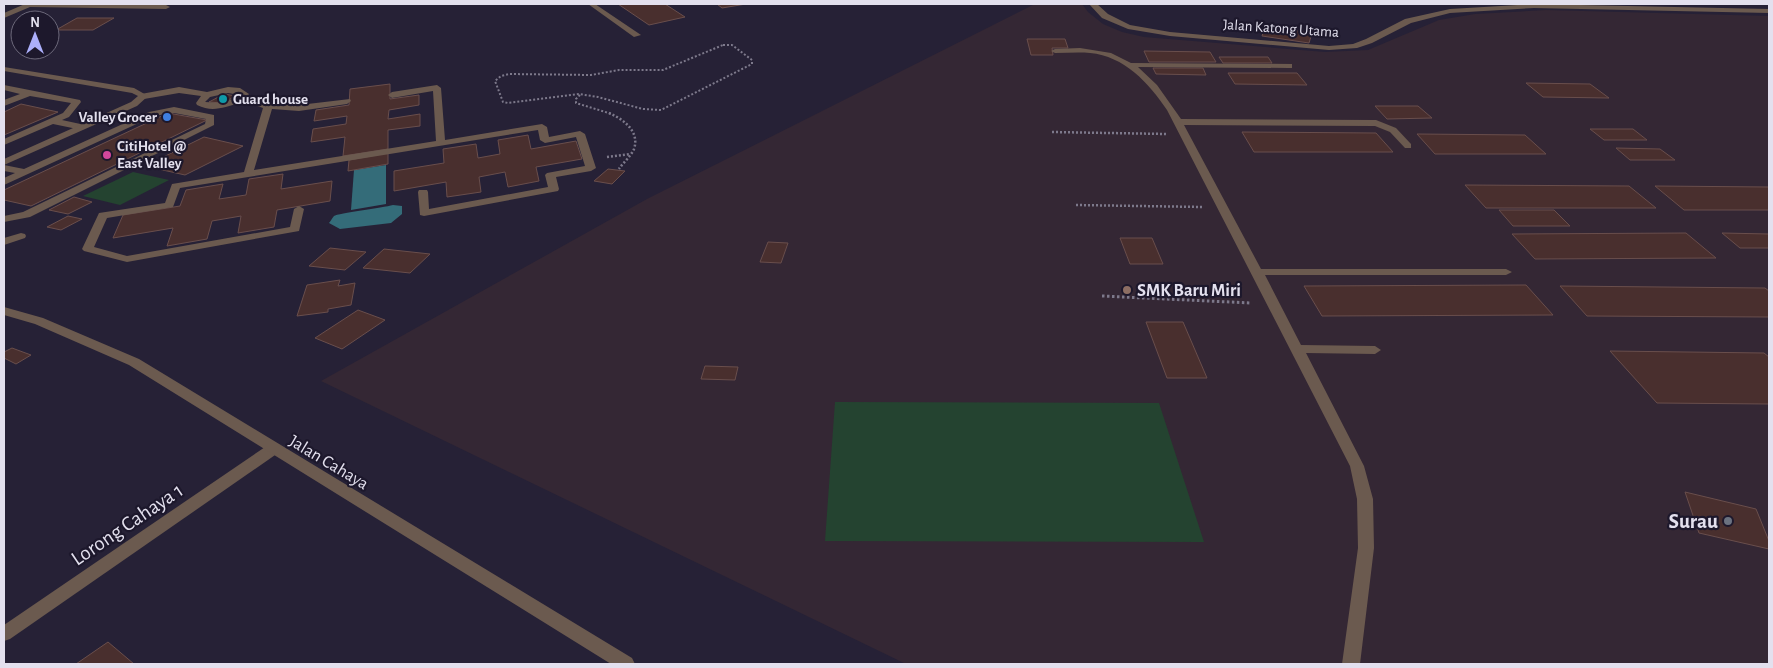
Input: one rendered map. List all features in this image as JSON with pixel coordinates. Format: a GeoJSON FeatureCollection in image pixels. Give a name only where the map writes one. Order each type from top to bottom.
{"type":"FeatureCollection","features":[{"type":"Feature","properties":{"kind":"street"},"geometry":{"type":"LineString","coordinates":[[4,16],[29,4],[166,7]]}},
{"type":"Feature","properties":{"kind":"street"},"geometry":{"type":"LineString","coordinates":[[591,4],[637,35]]}},
{"type":"Feature","properties":{"kind":"street","name":"Jalan Katong Utama"},"geometry":{"type":"LineString","coordinates":[[1093,4],[1105,16],[1128,27],[1170,34],[1329,48],[1354,46],[1369,41],[1408,21],[1450,11],[1534,6],[1769,11]]}},
{"type":"Feature","properties":{"kind":"street"},"geometry":{"type":"LineString","coordinates":[[1055,51],[1093,51],[1113,56],[1131,65],[1166,99],[1357,466],[1365,499],[1366,548],[1351,664]]}},
{"type":"Feature","properties":{"kind":"street"},"geometry":{"type":"LineString","coordinates":[[1131,65],[1289,66]]}},
{"type":"Feature","properties":{"kind":"street"},"geometry":{"type":"LineString","coordinates":[[4,69],[134,91],[144,96]]}},
{"type":"Feature","properties":{"kind":"street"},"geometry":{"type":"LineString","coordinates":[[4,88],[76,102],[66,115],[4,142]]}},
{"type":"Feature","properties":{"kind":"street"},"geometry":{"type":"LineString","coordinates":[[392,95],[437,88],[442,144]]}},
{"type":"Feature","properties":{"kind":"street"},"geometry":{"type":"LineString","coordinates":[[4,162],[134,104],[144,96],[179,90],[207,95],[228,90],[240,91],[245,94],[240,100]]}},
{"type":"Feature","properties":{"kind":"street"},"geometry":{"type":"LineString","coordinates":[[4,103],[29,93]]}},
{"type":"Feature","properties":{"kind":"street"},"geometry":{"type":"LineString","coordinates":[[207,95],[201,101],[202,105],[219,106],[240,100],[268,106],[299,108],[347,101]]}},
{"type":"Feature","properties":{"kind":"street"},"geometry":{"type":"LineString","coordinates":[[248,175],[268,106]]}},
{"type":"Feature","properties":{"kind":"street"},"geometry":{"type":"LineString","coordinates":[[4,182],[152,114],[174,110],[211,117],[209,125],[35,211],[26,215],[4,219]]}},
{"type":"Feature","properties":{"kind":"street"},"geometry":{"type":"LineString","coordinates":[[52,121],[82,128]]}},
{"type":"Feature","properties":{"kind":"street"},"geometry":{"type":"LineString","coordinates":[[1178,122],[1376,123],[1393,130],[1408,146]]}},
{"type":"Feature","properties":{"kind":"street"},"geometry":{"type":"LineString","coordinates":[[299,209],[295,229],[128,259],[88,249],[103,216],[169,205],[176,186],[542,128],[545,140],[580,134],[592,168],[550,175],[554,190],[424,213],[423,192]]}},
{"type":"Feature","properties":{"kind":"street"},"geometry":{"type":"LineString","coordinates":[[4,168],[25,172]]}},
{"type":"Feature","properties":{"kind":"street"},"geometry":{"type":"LineString","coordinates":[[4,242],[21,236]]}},
{"type":"Feature","properties":{"kind":"street"},"geometry":{"type":"LineString","coordinates":[[1257,272],[1506,272]]}},
{"type":"Feature","properties":{"kind":"street","name":"Jalan Cahaya"},"geometry":{"type":"LineString","coordinates":[[4,311],[39,321],[134,362],[626,664]]}},
{"type":"Feature","properties":{"kind":"street"},"geometry":{"type":"LineString","coordinates":[[1298,350],[1375,350]]}},
{"type":"Feature","properties":{"kind":"street","name":"Lorong Cahaya 1"},"geometry":{"type":"LineString","coordinates":[[4,634],[273,449]]}},
{"type":"Feature","properties":{"kind":"path"},"geometry":{"type":"LineString","coordinates":[[723,44],[732,44],[752,60],[752,64],[661,110],[652,110],[616,100],[580,94],[508,103],[503,102],[496,81],[500,76],[509,74],[591,75],[618,70],[663,70],[723,44]]}},
{"type":"Feature","properties":{"kind":"path"},"geometry":{"type":"LineString","coordinates":[[580,94],[576,99],[576,103],[611,113],[627,122],[634,135],[634,149],[619,169]]}},
{"type":"Feature","properties":{"kind":"path"},"geometry":{"type":"LineString","coordinates":[[1052,132],[1184,134]]}},
{"type":"Feature","properties":{"kind":"path"},"geometry":{"type":"LineString","coordinates":[[589,160],[631,154]]}},
{"type":"Feature","properties":{"kind":"path"},"geometry":{"type":"LineString","coordinates":[[1076,205],[1223,207]]}},
{"type":"Feature","properties":{"kind":"path"},"geometry":{"type":"LineString","coordinates":[[1102,296],[1274,304]]}},
{"type":"Feature","properties":{"kind":"shaded area","name":"SMK Baru Miri"},"geometry":{"type":"Polygon","coordinates":[[[1035,4],[1082,4],[1088,12],[1103,24],[1122,32],[1144,37],[1325,52],[1368,50],[1439,20],[1475,14],[1546,10],[1769,16],[1769,664],[906,664],[321,381],[647,199],[1035,4]]]}},
{"type":"Feature","properties":{"kind":"shaded area"},"geometry":{"type":"Polygon","coordinates":[[[386,165],[386,204],[351,210],[354,170],[386,165]]]}},
{"type":"Feature","properties":{"kind":"shaded area"},"geometry":{"type":"Polygon","coordinates":[[[133,172],[169,180],[120,205],[83,196],[133,172]]]}},
{"type":"Feature","properties":{"kind":"shaded area"},"geometry":{"type":"Polygon","coordinates":[[[393,205],[402,206],[402,214],[391,223],[340,229],[329,223],[337,215],[393,205]]]}},
{"type":"Feature","properties":{"kind":"shaded area"},"geometry":{"type":"Polygon","coordinates":[[[835,402],[1159,403],[1204,542],[825,541],[835,402]]]}},
{"type":"Feature","properties":{"kind":"building"},"geometry":{"type":"Polygon","coordinates":[[[618,4],[665,4],[685,17],[649,25],[618,4]]]}},
{"type":"Feature","properties":{"kind":"building"},"geometry":{"type":"Polygon","coordinates":[[[717,4],[746,4],[722,8],[717,4]]]}},
{"type":"Feature","properties":{"kind":"building"},"geometry":{"type":"Polygon","coordinates":[[[77,18],[114,18],[93,30],[60,30],[60,28],[77,18]]]}},
{"type":"Feature","properties":{"kind":"building"},"geometry":{"type":"Polygon","coordinates":[[[1265,27],[1312,33],[1309,43],[1262,36],[1265,27]]]}},
{"type":"Feature","properties":{"kind":"building"},"geometry":{"type":"Polygon","coordinates":[[[1027,39],[1065,39],[1068,48],[1052,48],[1053,55],[1031,55],[1027,39]]]}},
{"type":"Feature","properties":{"kind":"building"},"geometry":{"type":"Polygon","coordinates":[[[1144,51],[1210,52],[1216,62],[1149,62],[1144,51]]]}},
{"type":"Feature","properties":{"kind":"building"},"geometry":{"type":"Polygon","coordinates":[[[1219,57],[1268,57],[1272,63],[1223,63],[1219,57]]]}},
{"type":"Feature","properties":{"kind":"building"},"geometry":{"type":"Polygon","coordinates":[[[1153,68],[1203,68],[1206,75],[1156,74],[1153,68]]]}},
{"type":"Feature","properties":{"kind":"building"},"geometry":{"type":"Polygon","coordinates":[[[1228,73],[1297,73],[1307,85],[1235,84],[1228,73]]]}},
{"type":"Feature","properties":{"kind":"building"},"geometry":{"type":"Polygon","coordinates":[[[1526,83],[1590,84],[1609,98],[1543,97],[1526,83]]]}},
{"type":"Feature","properties":{"kind":"building"},"geometry":{"type":"Polygon","coordinates":[[[390,84],[390,99],[419,95],[419,105],[389,110],[388,119],[420,114],[420,126],[388,130],[388,149],[343,156],[345,137],[311,142],[313,129],[346,124],[347,116],[314,121],[316,110],[349,105],[350,89],[390,84]]]}},
{"type":"Feature","properties":{"kind":"building","name":"Guard house"},"geometry":{"type":"Polygon","coordinates":[[[224,94],[236,96],[222,103],[209,102],[224,94]]]}},
{"type":"Feature","properties":{"kind":"building"},"geometry":{"type":"Polygon","coordinates":[[[21,104],[58,112],[4,135],[4,112],[21,104]]]}},
{"type":"Feature","properties":{"kind":"building"},"geometry":{"type":"Polygon","coordinates":[[[1375,106],[1418,106],[1432,118],[1387,119],[1375,106]]]}},
{"type":"Feature","properties":{"kind":"building","name":"CitiHotel @ East Valley"},"geometry":{"type":"Polygon","coordinates":[[[168,113],[207,120],[31,206],[4,200],[4,190],[168,113]]]}},
{"type":"Feature","properties":{"kind":"building"},"geometry":{"type":"Polygon","coordinates":[[[1590,129],[1633,129],[1647,140],[1604,140],[1590,129]]]}},
{"type":"Feature","properties":{"kind":"building"},"geometry":{"type":"Polygon","coordinates":[[[1242,132],[1376,133],[1393,152],[1254,152],[1242,132]]]}},
{"type":"Feature","properties":{"kind":"building"},"geometry":{"type":"Polygon","coordinates":[[[1417,134],[1525,135],[1546,154],[1435,154],[1417,134]]]}},
{"type":"Feature","properties":{"kind":"building"},"geometry":{"type":"Polygon","coordinates":[[[528,135],[531,149],[576,141],[582,159],[536,167],[539,181],[508,187],[505,172],[479,177],[481,192],[447,197],[446,182],[394,191],[394,171],[444,163],[443,149],[476,144],[478,158],[500,154],[498,140],[528,135]]]}},
{"type":"Feature","properties":{"kind":"building"},"geometry":{"type":"Polygon","coordinates":[[[204,137],[243,146],[185,175],[145,166],[204,137]]]}},
{"type":"Feature","properties":{"kind":"building"},"geometry":{"type":"Polygon","coordinates":[[[1616,148],[1660,149],[1675,160],[1630,160],[1616,148]]]}},
{"type":"Feature","properties":{"kind":"building"},"geometry":{"type":"Polygon","coordinates":[[[388,153],[388,164],[348,171],[349,160],[388,153]]]}},
{"type":"Feature","properties":{"kind":"building"},"geometry":{"type":"Polygon","coordinates":[[[608,169],[625,171],[612,184],[594,181],[608,169]]]}},
{"type":"Feature","properties":{"kind":"building"},"geometry":{"type":"Polygon","coordinates":[[[283,174],[281,189],[332,181],[330,201],[277,210],[274,227],[238,233],[241,216],[212,221],[207,239],[167,246],[173,228],[113,238],[123,215],[180,206],[186,190],[223,184],[219,199],[246,195],[249,179],[283,174]]]}},
{"type":"Feature","properties":{"kind":"building"},"geometry":{"type":"Polygon","coordinates":[[[1465,185],[1629,186],[1656,208],[1486,208],[1465,185]]]}},
{"type":"Feature","properties":{"kind":"building"},"geometry":{"type":"Polygon","coordinates":[[[1655,186],[1769,187],[1769,210],[1684,210],[1655,186]]]}},
{"type":"Feature","properties":{"kind":"building"},"geometry":{"type":"Polygon","coordinates":[[[74,197],[92,202],[68,214],[49,210],[74,197]]]}},
{"type":"Feature","properties":{"kind":"building"},"geometry":{"type":"Polygon","coordinates":[[[1499,210],[1554,210],[1570,226],[1513,226],[1499,210]]]}},
{"type":"Feature","properties":{"kind":"building"},"geometry":{"type":"Polygon","coordinates":[[[68,216],[82,219],[61,230],[47,227],[68,216]]]}},
{"type":"Feature","properties":{"kind":"building"},"geometry":{"type":"Polygon","coordinates":[[[1686,233],[1716,258],[1535,259],[1512,234],[1686,233]]]}},
{"type":"Feature","properties":{"kind":"building"},"geometry":{"type":"Polygon","coordinates":[[[1722,233],[1769,234],[1769,248],[1740,248],[1722,233]]]}},
{"type":"Feature","properties":{"kind":"building"},"geometry":{"type":"Polygon","coordinates":[[[1120,238],[1152,238],[1163,264],[1130,264],[1120,238]]]}},
{"type":"Feature","properties":{"kind":"building"},"geometry":{"type":"Polygon","coordinates":[[[768,242],[788,243],[781,263],[760,262],[768,242]]]}},
{"type":"Feature","properties":{"kind":"building"},"geometry":{"type":"Polygon","coordinates":[[[330,248],[366,252],[345,270],[309,266],[330,248]]]}},
{"type":"Feature","properties":{"kind":"building"},"geometry":{"type":"Polygon","coordinates":[[[384,249],[430,254],[410,273],[363,268],[384,249]]]}},
{"type":"Feature","properties":{"kind":"building"},"geometry":{"type":"Polygon","coordinates":[[[340,280],[338,286],[355,283],[351,305],[328,309],[328,312],[297,316],[307,285],[340,280]]]}},
{"type":"Feature","properties":{"kind":"building"},"geometry":{"type":"Polygon","coordinates":[[[1526,285],[1553,315],[1322,316],[1304,286],[1526,285]]]}},
{"type":"Feature","properties":{"kind":"building"},"geometry":{"type":"Polygon","coordinates":[[[1560,286],[1765,288],[1769,291],[1769,317],[1587,316],[1560,286]]]}},
{"type":"Feature","properties":{"kind":"building"},"geometry":{"type":"Polygon","coordinates":[[[358,310],[385,320],[342,349],[315,338],[358,310]]]}},
{"type":"Feature","properties":{"kind":"building"},"geometry":{"type":"Polygon","coordinates":[[[1146,322],[1183,322],[1207,378],[1167,378],[1146,322]]]}},
{"type":"Feature","properties":{"kind":"building"},"geometry":{"type":"Polygon","coordinates":[[[12,348],[31,355],[16,364],[4,358],[4,352],[12,348]]]}},
{"type":"Feature","properties":{"kind":"building"},"geometry":{"type":"Polygon","coordinates":[[[1610,351],[1764,353],[1769,357],[1769,404],[1657,403],[1610,351]]]}},
{"type":"Feature","properties":{"kind":"building"},"geometry":{"type":"Polygon","coordinates":[[[705,366],[738,367],[735,380],[701,379],[705,366]]]}},
{"type":"Feature","properties":{"kind":"building","name":"Surau"},"geometry":{"type":"Polygon","coordinates":[[[1685,492],[1756,509],[1769,541],[1769,549],[1699,533],[1685,492]]]}},
{"type":"Feature","properties":{"kind":"building"},"geometry":{"type":"Polygon","coordinates":[[[108,642],[134,664],[76,664],[108,642]]]}},
{"type":"Feature","properties":{"kind":"place","name":"Guard house"},"geometry":{"type":"Point","coordinates":[223,99]}},
{"type":"Feature","properties":{"kind":"place","name":"Valley Grocer"},"geometry":{"type":"Point","coordinates":[167,117]}},
{"type":"Feature","properties":{"kind":"place","name":"CitiHotel @ East Valley"},"geometry":{"type":"Point","coordinates":[107,155]}},
{"type":"Feature","properties":{"kind":"place","name":"SMK Baru Miri"},"geometry":{"type":"Point","coordinates":[1127,290]}},
{"type":"Feature","properties":{"kind":"place","name":"Surau"},"geometry":{"type":"Point","coordinates":[1728,521]}}]}
